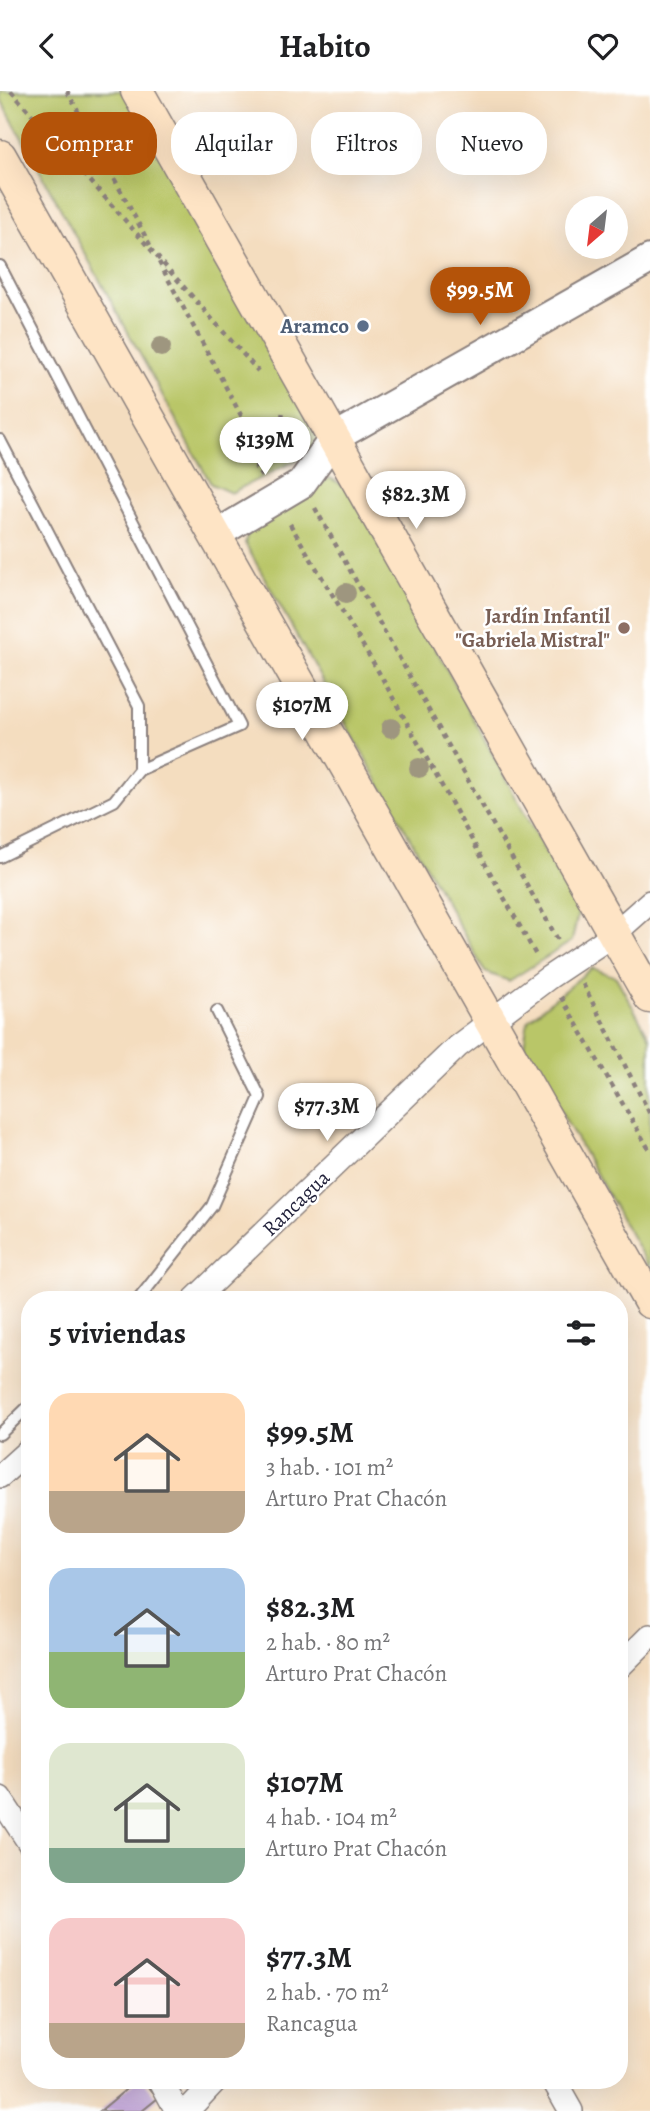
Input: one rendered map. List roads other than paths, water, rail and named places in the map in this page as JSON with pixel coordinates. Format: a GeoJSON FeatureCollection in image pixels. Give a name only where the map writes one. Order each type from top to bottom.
{"type":"FeatureCollection","features":[{"type":"Feature","properties":{"kind":"main road"},"geometry":{"type":"LineString","coordinates":[[137,91],[650,997]]}},
{"type":"Feature","properties":{"kind":"main road"},"geometry":{"type":"LineString","coordinates":[[0,156],[650,1302]]}},
{"type":"Feature","properties":{"kind":"street"},"geometry":{"type":"LineString","coordinates":[[215,535],[301,484],[334,438],[650,259]]}},
{"type":"Feature","properties":{"kind":"street"},"geometry":{"type":"LineString","coordinates":[[614,934],[650,902]]}},
{"type":"Feature","properties":{"kind":"street","name":"Rancagua"},"geometry":{"type":"LineString","coordinates":[[203,1291],[458,1046],[571,961],[614,934]]}},
{"type":"Feature","properties":{"kind":"street"},"geometry":{"type":"LineString","coordinates":[[0,1476],[21,1457]]}},
{"type":"Feature","properties":{"kind":"street"},"geometry":{"type":"LineString","coordinates":[[628,1658],[650,1636]]}},
{"type":"Feature","properties":{"kind":"street"},"geometry":{"type":"LineString","coordinates":[[0,1798],[21,1830]]}},
{"type":"Feature","properties":{"kind":"street"},"geometry":{"type":"LineString","coordinates":[[165,2089],[177,2111]]}},
{"type":"Feature","properties":{"kind":"street"},"geometry":{"type":"LineString","coordinates":[[187,2111],[208,2089]]}},
{"type":"Feature","properties":{"kind":"street"},"geometry":{"type":"LineString","coordinates":[[559,2089],[571,2111]]}},
{"type":"Feature","properties":{"kind":"lane"},"geometry":{"type":"LineString","coordinates":[[0,266],[239,726],[139,770],[114,801],[0,857]]}},
{"type":"Feature","properties":{"kind":"lane"},"geometry":{"type":"LineString","coordinates":[[0,440],[139,706],[139,770]]}},
{"type":"Feature","properties":{"kind":"lane"},"geometry":{"type":"LineString","coordinates":[[145,1291],[212,1206],[260,1097],[217,1011]]}},
{"type":"Feature","properties":{"kind":"lane"},"geometry":{"type":"LineString","coordinates":[[0,1433],[21,1413]]}},
{"type":"Feature","properties":{"kind":"place","name":"Aramco"},"geometry":{"type":"Point","coordinates":[363,326]}},
{"type":"Feature","properties":{"kind":"place","name":"Jardín Infantil \"Gabriela Mistral\""},"geometry":{"type":"Point","coordinates":[624,628]}}]}
